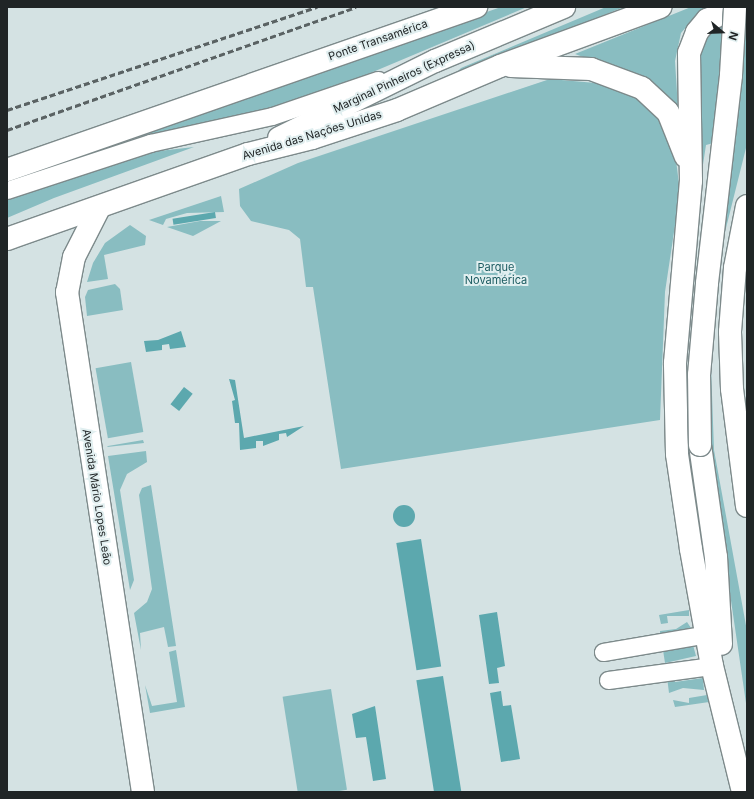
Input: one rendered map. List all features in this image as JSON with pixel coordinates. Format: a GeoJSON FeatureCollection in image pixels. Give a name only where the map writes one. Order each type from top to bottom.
{"type":"FeatureCollection","features":[{"type":"Feature","properties":{"kind":"main road","name":"Ponte Transamérica"},"geometry":{"type":"LineString","coordinates":[[7,170],[280,73],[476,7]]}},
{"type":"Feature","properties":{"kind":"main road","name":"Marginal Pinheiros (Expressa)"},"geometry":{"type":"LineString","coordinates":[[248,154],[435,61],[564,7]]}},
{"type":"Feature","properties":{"kind":"main road","name":"Avenida das Nações Unidas"},"geometry":{"type":"LineString","coordinates":[[7,240],[248,154],[312,138],[397,110],[500,66],[660,7]]}},
{"type":"Feature","properties":{"kind":"main road"},"geometry":{"type":"LineString","coordinates":[[725,709],[716,557],[700,445],[699,375],[707,283],[731,75],[735,7]]}},
{"type":"Feature","properties":{"kind":"main road"},"geometry":{"type":"LineString","coordinates":[[743,792],[725,709],[712,666],[708,634],[677,454],[675,363],[691,181],[693,135],[687,69],[691,44],[707,20],[718,14],[729,11],[747,14]]}},
{"type":"Feature","properties":{"kind":"main road"},"geometry":{"type":"LineString","coordinates":[[500,66],[590,69],[609,73],[642,88],[668,112],[678,132],[691,181]]}},
{"type":"Feature","properties":{"kind":"main road"},"geometry":{"type":"LineString","coordinates":[[747,206],[735,268],[730,332],[744,462],[747,506]]}},
{"type":"Feature","properties":{"kind":"main road","name":"Avenida Mário Lopes Leão"},"geometry":{"type":"LineString","coordinates":[[99,208],[74,257],[66,292],[143,792]]}},
{"type":"Feature","properties":{"kind":"street"},"geometry":{"type":"LineString","coordinates":[[7,190],[150,144],[272,116],[435,61]]}},
{"type":"Feature","properties":{"kind":"street"},"geometry":{"type":"LineString","coordinates":[[603,652],[708,634]]}},
{"type":"Feature","properties":{"kind":"street"},"geometry":{"type":"LineString","coordinates":[[608,680],[712,666]]}},
{"type":"Feature","properties":{"kind":"green space"},"geometry":{"type":"Polygon","coordinates":[[[501,7],[527,7],[304,101],[121,141],[501,7]]]}},
{"type":"Feature","properties":{"kind":"green space"},"geometry":{"type":"Polygon","coordinates":[[[606,7],[624,7],[454,75],[461,68],[606,7]]]}},
{"type":"Feature","properties":{"kind":"green space"},"geometry":{"type":"Polygon","coordinates":[[[691,7],[716,7],[694,18],[681,33],[675,61],[678,109],[633,75],[575,54],[691,7]]]}},
{"type":"Feature","properties":{"kind":"green space"},"geometry":{"type":"Polygon","coordinates":[[[729,23],[747,27],[747,144],[720,252],[711,367],[714,450],[747,631],[747,710],[709,450],[707,368],[732,138],[706,145],[700,184],[698,42],[710,28],[729,23]]]}},
{"type":"Feature","properties":{"kind":"green space","name":"Parque Novamérica"},"geometry":{"type":"Polygon","coordinates":[[[550,79],[607,84],[632,93],[664,125],[674,144],[680,192],[665,292],[660,420],[341,469],[313,287],[306,287],[300,239],[289,230],[251,221],[240,206],[239,189],[298,163],[550,79]]]}},
{"type":"Feature","properties":{"kind":"green space"},"geometry":{"type":"Polygon","coordinates":[[[194,147],[54,198],[7,218],[7,193],[69,172],[159,151],[194,147]]]}},
{"type":"Feature","properties":{"kind":"green space"},"geometry":{"type":"Polygon","coordinates":[[[221,196],[224,212],[187,213],[166,219],[163,225],[149,220],[221,196]]]}},
{"type":"Feature","properties":{"kind":"green space"},"geometry":{"type":"Polygon","coordinates":[[[200,221],[221,221],[193,236],[167,227],[200,221]]]}},
{"type":"Feature","properties":{"kind":"green space"},"geometry":{"type":"Polygon","coordinates":[[[130,225],[146,236],[145,245],[104,255],[108,279],[87,282],[93,263],[105,243],[130,225]]]}},
{"type":"Feature","properties":{"kind":"green space"},"geometry":{"type":"Polygon","coordinates":[[[115,284],[120,289],[123,310],[87,316],[85,297],[88,290],[115,284]]]}},
{"type":"Feature","properties":{"kind":"green space"},"geometry":{"type":"Polygon","coordinates":[[[131,362],[143,432],[108,438],[96,368],[131,362]]]}},
{"type":"Feature","properties":{"kind":"green space"},"geometry":{"type":"Polygon","coordinates":[[[682,408],[686,409],[700,537],[698,537],[682,408]]]}},
{"type":"Feature","properties":{"kind":"green space"},"geometry":{"type":"Polygon","coordinates":[[[143,440],[144,443],[107,447],[108,446],[143,440]]]}},
{"type":"Feature","properties":{"kind":"green space"},"geometry":{"type":"Polygon","coordinates":[[[146,451],[147,462],[127,474],[120,490],[134,580],[130,590],[108,456],[146,451]]]}},
{"type":"Feature","properties":{"kind":"green space"},"geometry":{"type":"Polygon","coordinates":[[[151,485],[176,646],[168,647],[164,627],[140,633],[141,650],[134,613],[147,602],[152,589],[139,495],[142,488],[151,485]]]}},
{"type":"Feature","properties":{"kind":"green space"},"geometry":{"type":"Polygon","coordinates":[[[689,610],[689,616],[667,616],[668,623],[661,624],[659,615],[689,610]]]}},
{"type":"Feature","properties":{"kind":"green space"},"geometry":{"type":"Polygon","coordinates":[[[687,622],[691,628],[660,634],[660,631],[676,629],[687,622]]]}},
{"type":"Feature","properties":{"kind":"green space"},"geometry":{"type":"Polygon","coordinates":[[[693,645],[696,656],[665,663],[663,650],[693,645]]]}},
{"type":"Feature","properties":{"kind":"green space"},"geometry":{"type":"Polygon","coordinates":[[[176,650],[185,707],[150,713],[145,685],[152,706],[177,702],[169,652],[176,650]]]}},
{"type":"Feature","properties":{"kind":"green space"},"geometry":{"type":"Polygon","coordinates":[[[674,676],[675,682],[703,678],[704,690],[683,688],[669,693],[667,677],[674,676]]]}},
{"type":"Feature","properties":{"kind":"green space"},"geometry":{"type":"Polygon","coordinates":[[[331,689],[347,790],[333,792],[298,792],[283,697],[331,689]]]}},
{"type":"Feature","properties":{"kind":"green space"},"geometry":{"type":"Polygon","coordinates":[[[707,695],[709,702],[675,707],[673,700],[689,703],[689,698],[707,695]]]}},
{"type":"Feature","properties":{"kind":"shaded area"},"geometry":{"type":"Polygon","coordinates":[[[215,212],[216,218],[173,225],[173,219],[215,212]]]}},
{"type":"Feature","properties":{"kind":"shaded area"},"geometry":{"type":"Polygon","coordinates":[[[181,331],[186,347],[170,349],[169,344],[162,345],[162,350],[146,352],[144,341],[158,340],[181,331]]]}},
{"type":"Feature","properties":{"kind":"shaded area"},"geometry":{"type":"Polygon","coordinates":[[[229,379],[235,380],[244,438],[304,426],[287,437],[286,433],[279,434],[279,440],[263,446],[263,441],[256,441],[256,448],[240,450],[239,423],[235,423],[232,401],[235,400],[229,379]]]}},
{"type":"Feature","properties":{"kind":"shaded area"},"geometry":{"type":"Polygon","coordinates":[[[184,387],[193,394],[179,411],[170,404],[184,387]]]}},
{"type":"Feature","properties":{"kind":"shaded area"},"geometry":{"type":"Polygon","coordinates":[[[404,505],[408,506],[414,512],[414,520],[408,526],[404,527],[400,526],[394,520],[393,516],[394,512],[400,506],[404,505]]]}},
{"type":"Feature","properties":{"kind":"shaded area"},"geometry":{"type":"Polygon","coordinates":[[[421,539],[441,666],[416,670],[396,543],[421,539]]]}},
{"type":"Feature","properties":{"kind":"shaded area"},"geometry":{"type":"Polygon","coordinates":[[[497,612],[505,666],[497,668],[499,683],[489,684],[479,615],[497,612]]]}},
{"type":"Feature","properties":{"kind":"shaded area"},"geometry":{"type":"Polygon","coordinates":[[[443,676],[461,792],[434,792],[416,680],[443,676]]]}},
{"type":"Feature","properties":{"kind":"shaded area"},"geometry":{"type":"Polygon","coordinates":[[[501,691],[503,706],[511,705],[520,759],[501,762],[490,693],[501,691]]]}},
{"type":"Feature","properties":{"kind":"shaded area"},"geometry":{"type":"Polygon","coordinates":[[[375,706],[386,779],[373,781],[366,737],[356,738],[352,714],[375,706]]]}},
{"type":"Feature","properties":{"kind":"railway"},"geometry":{"type":"LineString","coordinates":[[7,110],[317,7]]}},
{"type":"Feature","properties":{"kind":"railway"},"geometry":{"type":"LineString","coordinates":[[7,130],[356,7]]}}]}
